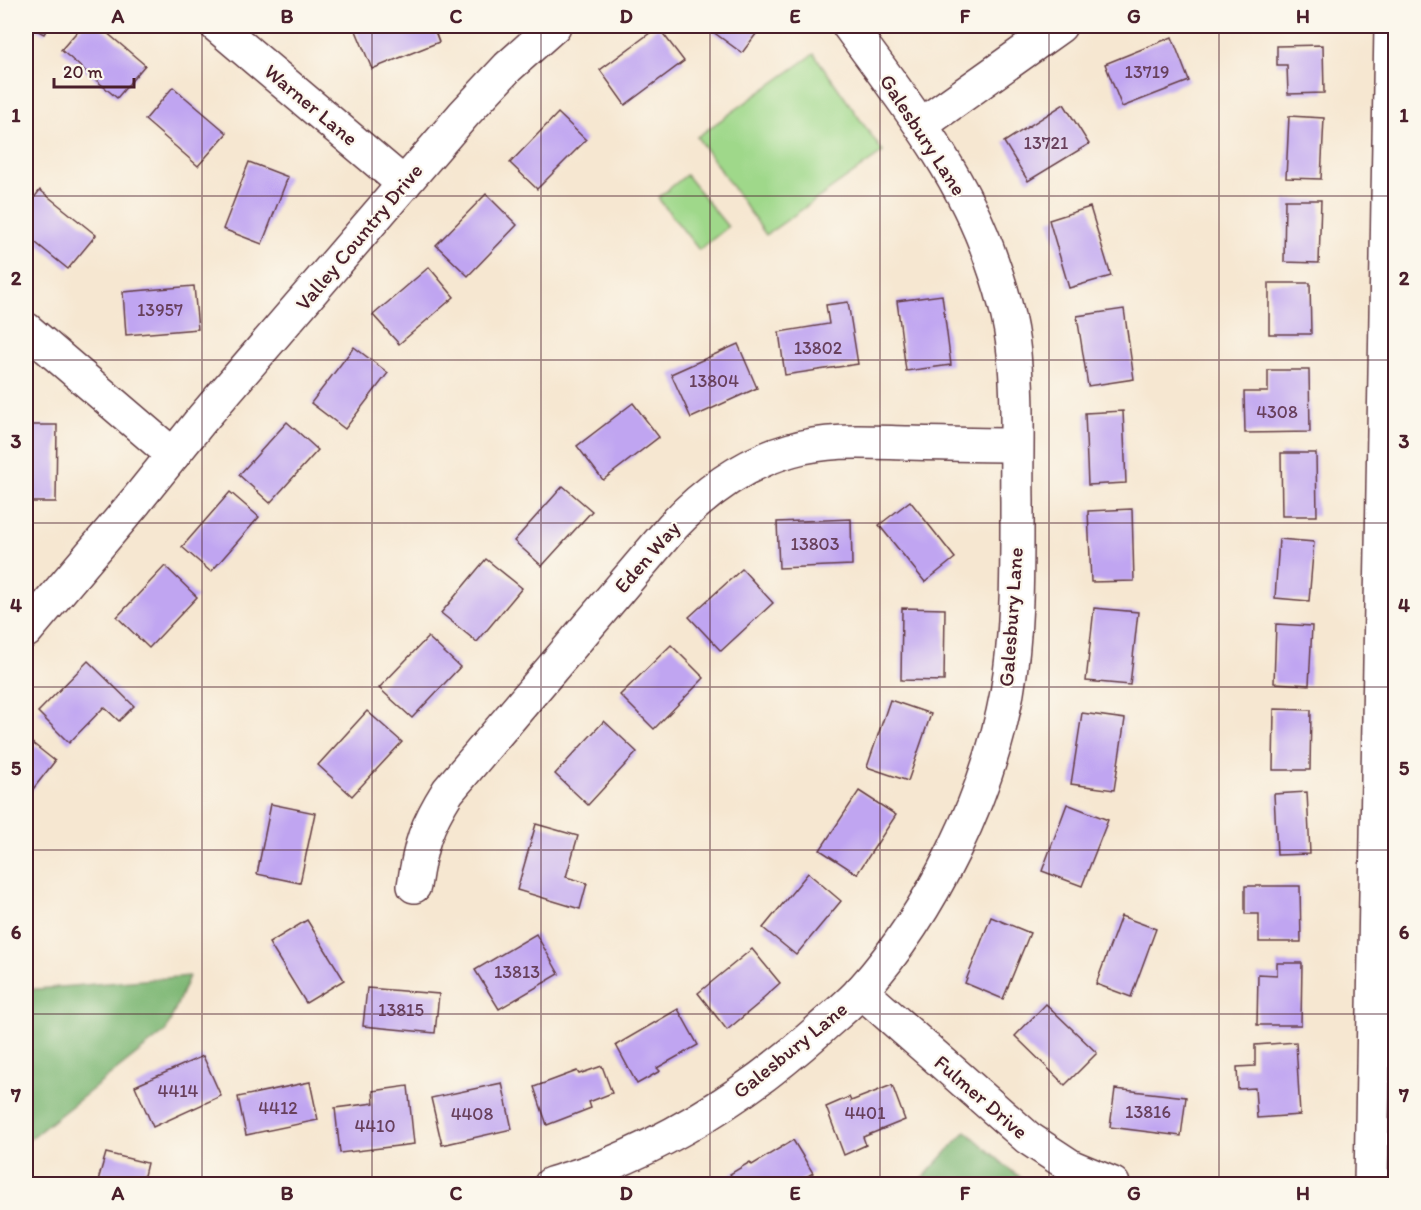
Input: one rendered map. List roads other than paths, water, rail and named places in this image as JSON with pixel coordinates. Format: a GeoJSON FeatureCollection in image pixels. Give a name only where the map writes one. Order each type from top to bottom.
{"type":"FeatureCollection","features":[{"type":"Feature","properties":{"kind":"street","name":"Warner Lane"},"geometry":{"type":"LineString","coordinates":[[217,26],[404,184]]}},
{"type":"Feature","properties":{"kind":"street","name":"Valley Country Drive"},"geometry":{"type":"LineString","coordinates":[[26,631],[464,114],[508,67],[554,26]]}},
{"type":"Feature","properties":{"kind":"street","name":"Galesbury Lane"},"geometry":{"type":"LineString","coordinates":[[551,1185],[606,1166],[700,1119],[780,1063],[861,992],[902,938],[938,881],[967,821],[991,758],[1006,693],[1015,627],[1016,367],[1011,331],[1003,296],[984,240],[965,197],[921,125],[849,26]]}},
{"type":"Feature","properties":{"kind":"street"},"geometry":{"type":"LineString","coordinates":[[921,125],[1060,26]]}},
{"type":"Feature","properties":{"kind":"street"},"geometry":{"type":"LineString","coordinates":[[1371,1185],[1387,660],[1391,26]]}},
{"type":"Feature","properties":{"kind":"street"},"geometry":{"type":"LineString","coordinates":[[26,329],[173,455]]}},
{"type":"Feature","properties":{"kind":"street","name":"Eden Way"},"geometry":{"type":"LineString","coordinates":[[414,886],[419,853],[430,821],[448,791],[673,526],[716,486],[766,459],[818,444],[847,441],[1016,445]]}},
{"type":"Feature","properties":{"kind":"street","name":"Fulmer Drive"},"geometry":{"type":"LineString","coordinates":[[861,992],[1028,1138],[1072,1167],[1113,1185]]}}]}
